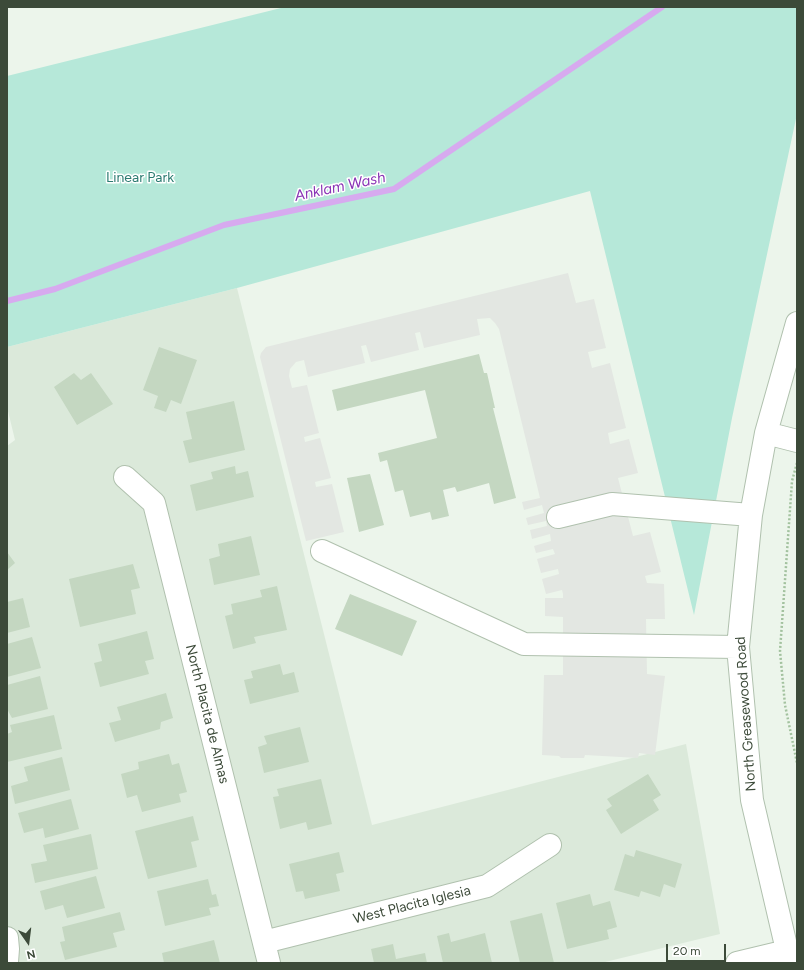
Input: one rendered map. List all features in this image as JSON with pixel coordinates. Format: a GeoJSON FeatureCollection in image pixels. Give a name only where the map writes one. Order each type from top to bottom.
{"type":"FeatureCollection","features":[{"type":"Feature","properties":{"kind":"street","name":"North Greasewood Road"},"geometry":{"type":"LineString","coordinates":[[789,957],[752,800],[738,647],[751,515],[766,433],[797,323]]}},
{"type":"Feature","properties":{"kind":"street"},"geometry":{"type":"LineString","coordinates":[[766,433],[797,441]]}},
{"type":"Feature","properties":{"kind":"street","name":"North Placita de Almas"},"geometry":{"type":"LineString","coordinates":[[125,477],[154,503],[269,963]]}},
{"type":"Feature","properties":{"kind":"street"},"geometry":{"type":"LineString","coordinates":[[558,517],[612,504],[751,515]]}},
{"type":"Feature","properties":{"kind":"street"},"geometry":{"type":"LineString","coordinates":[[322,551],[524,644],[738,647]]}},
{"type":"Feature","properties":{"kind":"street","name":"West Placita Iglesia"},"geometry":{"type":"LineString","coordinates":[[264,942],[487,886],[550,845]]}},
{"type":"Feature","properties":{"kind":"street"},"geometry":{"type":"LineString","coordinates":[[7,938],[7,962]]}},
{"type":"Feature","properties":{"kind":"street"},"geometry":{"type":"LineString","coordinates":[[737,963],[789,957]]}},
{"type":"Feature","properties":{"kind":"path"},"geometry":{"type":"LineString","coordinates":[[796,463],[792,481],[780,652],[785,705],[797,762]]}},
{"type":"Feature","properties":{"kind":"shaded area"},"geometry":{"type":"Polygon","coordinates":[[[568,273],[576,303],[594,299],[606,348],[588,352],[592,368],[610,363],[626,428],[608,433],[610,444],[629,439],[638,473],[618,478],[633,536],[650,532],[661,572],[645,576],[647,583],[664,584],[665,619],[646,619],[647,674],[665,676],[655,755],[639,753],[638,758],[585,755],[584,758],[561,758],[559,756],[542,755],[544,675],[563,675],[563,617],[545,616],[545,598],[563,598],[563,594],[562,590],[546,594],[542,579],[559,574],[558,569],[541,573],[537,559],[555,554],[553,549],[536,553],[534,546],[551,541],[550,534],[532,539],[530,530],[547,526],[546,521],[528,525],[526,518],[544,513],[542,505],[524,510],[522,502],[540,498],[499,329],[495,323],[490,318],[477,319],[480,335],[424,348],[420,332],[415,333],[419,350],[371,362],[366,345],[361,346],[365,363],[308,377],[304,360],[296,362],[290,369],[289,376],[292,388],[307,385],[319,433],[304,437],[305,442],[320,438],[331,478],[315,482],[316,487],[332,484],[344,532],[306,541],[260,357],[261,353],[266,347],[568,273]]]}},
{"type":"Feature","properties":{"kind":"shaded area"},"geometry":{"type":"Polygon","coordinates":[[[237,288],[372,825],[686,744],[720,934],[601,963],[7,963],[7,446],[15,440],[7,407],[7,347],[237,288]]]}},
{"type":"Feature","properties":{"kind":"green space","name":"Linear Park"},"geometry":{"type":"Polygon","coordinates":[[[285,7],[797,7],[797,114],[732,418],[694,615],[590,191],[237,288],[7,347],[7,76],[285,7]]]}},
{"type":"Feature","properties":{"kind":"building"},"geometry":{"type":"Polygon","coordinates":[[[159,347],[197,360],[181,404],[171,400],[166,412],[154,408],[158,396],[143,390],[159,347]]]}},
{"type":"Feature","properties":{"kind":"building"},"geometry":{"type":"Polygon","coordinates":[[[479,354],[484,373],[487,373],[495,408],[493,408],[516,498],[494,504],[489,483],[457,492],[455,487],[443,490],[449,516],[432,520],[430,512],[410,517],[403,490],[395,492],[387,460],[380,462],[378,453],[437,438],[425,390],[337,411],[332,390],[479,354]]]}},
{"type":"Feature","properties":{"kind":"building"},"geometry":{"type":"Polygon","coordinates":[[[74,373],[81,380],[91,373],[113,404],[77,425],[54,387],[74,373]]]}},
{"type":"Feature","properties":{"kind":"building"},"geometry":{"type":"Polygon","coordinates":[[[234,401],[245,450],[189,463],[183,441],[192,439],[186,412],[234,401]]]}},
{"type":"Feature","properties":{"kind":"building"},"geometry":{"type":"Polygon","coordinates":[[[235,466],[236,474],[248,471],[254,497],[196,511],[190,485],[213,479],[211,472],[235,466]]]}},
{"type":"Feature","properties":{"kind":"building"},"geometry":{"type":"Polygon","coordinates":[[[370,474],[384,525],[359,532],[347,478],[370,474]]]}},
{"type":"Feature","properties":{"kind":"building"},"geometry":{"type":"Polygon","coordinates":[[[251,536],[260,575],[214,585],[209,559],[220,556],[218,544],[251,536]]]}},
{"type":"Feature","properties":{"kind":"building"},"geometry":{"type":"Polygon","coordinates":[[[7,552],[15,563],[7,570],[7,552]]]}},
{"type":"Feature","properties":{"kind":"building"},"geometry":{"type":"Polygon","coordinates":[[[133,564],[140,588],[131,590],[136,614],[80,627],[69,579],[133,564]]]}},
{"type":"Feature","properties":{"kind":"building"},"geometry":{"type":"Polygon","coordinates":[[[277,586],[287,630],[254,637],[256,643],[233,649],[225,616],[233,614],[231,604],[262,597],[260,590],[277,586]]]}},
{"type":"Feature","properties":{"kind":"building"},"geometry":{"type":"Polygon","coordinates":[[[350,594],[417,621],[402,656],[335,629],[350,594]]]}},
{"type":"Feature","properties":{"kind":"building"},"geometry":{"type":"Polygon","coordinates":[[[23,598],[30,627],[7,633],[7,602],[23,598]]]}},
{"type":"Feature","properties":{"kind":"building"},"geometry":{"type":"Polygon","coordinates":[[[147,631],[154,659],[145,661],[149,674],[100,687],[94,663],[102,661],[98,644],[147,631]]]}},
{"type":"Feature","properties":{"kind":"building"},"geometry":{"type":"Polygon","coordinates":[[[32,637],[41,668],[7,677],[7,644],[32,637]]]}},
{"type":"Feature","properties":{"kind":"building"},"geometry":{"type":"Polygon","coordinates":[[[280,664],[283,675],[294,672],[299,692],[250,704],[244,680],[253,678],[251,671],[280,664]]]}},
{"type":"Feature","properties":{"kind":"building"},"geometry":{"type":"Polygon","coordinates":[[[40,676],[48,709],[12,718],[7,709],[7,685],[40,676]]]}},
{"type":"Feature","properties":{"kind":"building"},"geometry":{"type":"Polygon","coordinates":[[[166,693],[173,718],[161,722],[160,729],[115,742],[109,723],[121,720],[117,707],[166,693]]]}},
{"type":"Feature","properties":{"kind":"building"},"geometry":{"type":"Polygon","coordinates":[[[54,715],[62,749],[7,762],[7,734],[12,732],[10,725],[54,715]]]}},
{"type":"Feature","properties":{"kind":"building"},"geometry":{"type":"Polygon","coordinates":[[[300,727],[309,762],[264,773],[258,747],[267,744],[264,736],[300,727]]]}},
{"type":"Feature","properties":{"kind":"building"},"geometry":{"type":"Polygon","coordinates":[[[169,754],[172,765],[179,763],[187,792],[179,794],[181,802],[142,812],[137,795],[127,798],[121,774],[139,769],[138,762],[169,754]]]}},
{"type":"Feature","properties":{"kind":"building"},"geometry":{"type":"Polygon","coordinates":[[[62,757],[70,790],[15,804],[11,786],[28,781],[24,767],[62,757]]]}},
{"type":"Feature","properties":{"kind":"building"},"geometry":{"type":"Polygon","coordinates":[[[648,774],[661,795],[653,800],[659,810],[621,834],[606,810],[612,806],[607,799],[648,774]]]}},
{"type":"Feature","properties":{"kind":"building"},"geometry":{"type":"Polygon","coordinates":[[[321,779],[332,824],[308,830],[306,822],[280,829],[273,797],[279,796],[277,789],[321,779]]]}},
{"type":"Feature","properties":{"kind":"building"},"geometry":{"type":"Polygon","coordinates":[[[71,799],[79,829],[45,838],[43,828],[24,833],[18,813],[71,799]]]}},
{"type":"Feature","properties":{"kind":"building"},"geometry":{"type":"Polygon","coordinates":[[[193,816],[199,840],[191,842],[197,867],[148,879],[135,831],[193,816]]]}},
{"type":"Feature","properties":{"kind":"building"},"geometry":{"type":"Polygon","coordinates":[[[91,834],[98,869],[35,883],[31,864],[47,861],[43,845],[91,834]]]}},
{"type":"Feature","properties":{"kind":"building"},"geometry":{"type":"Polygon","coordinates":[[[636,850],[682,864],[675,888],[664,884],[660,897],[641,891],[639,897],[614,890],[625,854],[634,857],[636,850]]]}},
{"type":"Feature","properties":{"kind":"building"},"geometry":{"type":"Polygon","coordinates":[[[339,852],[344,872],[336,874],[340,891],[305,899],[303,891],[296,892],[289,864],[339,852]]]}},
{"type":"Feature","properties":{"kind":"building"},"geometry":{"type":"Polygon","coordinates":[[[96,876],[105,908],[67,918],[63,905],[45,910],[40,891],[96,876]]]}},
{"type":"Feature","properties":{"kind":"building"},"geometry":{"type":"Polygon","coordinates":[[[208,879],[212,895],[216,894],[219,906],[209,908],[211,915],[165,926],[157,891],[208,879]]]}},
{"type":"Feature","properties":{"kind":"building"},"geometry":{"type":"Polygon","coordinates":[[[590,894],[593,906],[610,901],[617,927],[607,930],[609,939],[567,949],[556,903],[590,894]]]}},
{"type":"Feature","properties":{"kind":"building"},"geometry":{"type":"Polygon","coordinates":[[[120,912],[125,930],[113,933],[117,947],[65,960],[60,942],[65,941],[62,927],[120,912]]]}},
{"type":"Feature","properties":{"kind":"building"},"geometry":{"type":"Polygon","coordinates":[[[542,913],[554,963],[520,963],[510,921],[542,913]]]}},
{"type":"Feature","properties":{"kind":"building"},"geometry":{"type":"Polygon","coordinates":[[[449,933],[451,942],[485,933],[492,963],[443,963],[437,936],[449,933]]]}},
{"type":"Feature","properties":{"kind":"building"},"geometry":{"type":"Polygon","coordinates":[[[214,940],[220,963],[164,963],[162,953],[214,940]]]}},
{"type":"Feature","properties":{"kind":"building"},"geometry":{"type":"Polygon","coordinates":[[[393,944],[396,959],[425,953],[427,963],[374,963],[371,949],[393,944]]]}},
{"type":"Feature","properties":{"kind":"waterway","name":"Anklam Wash"},"geometry":{"type":"LineString","coordinates":[[7,301],[55,289],[224,225],[394,189],[662,7]]}}]}
